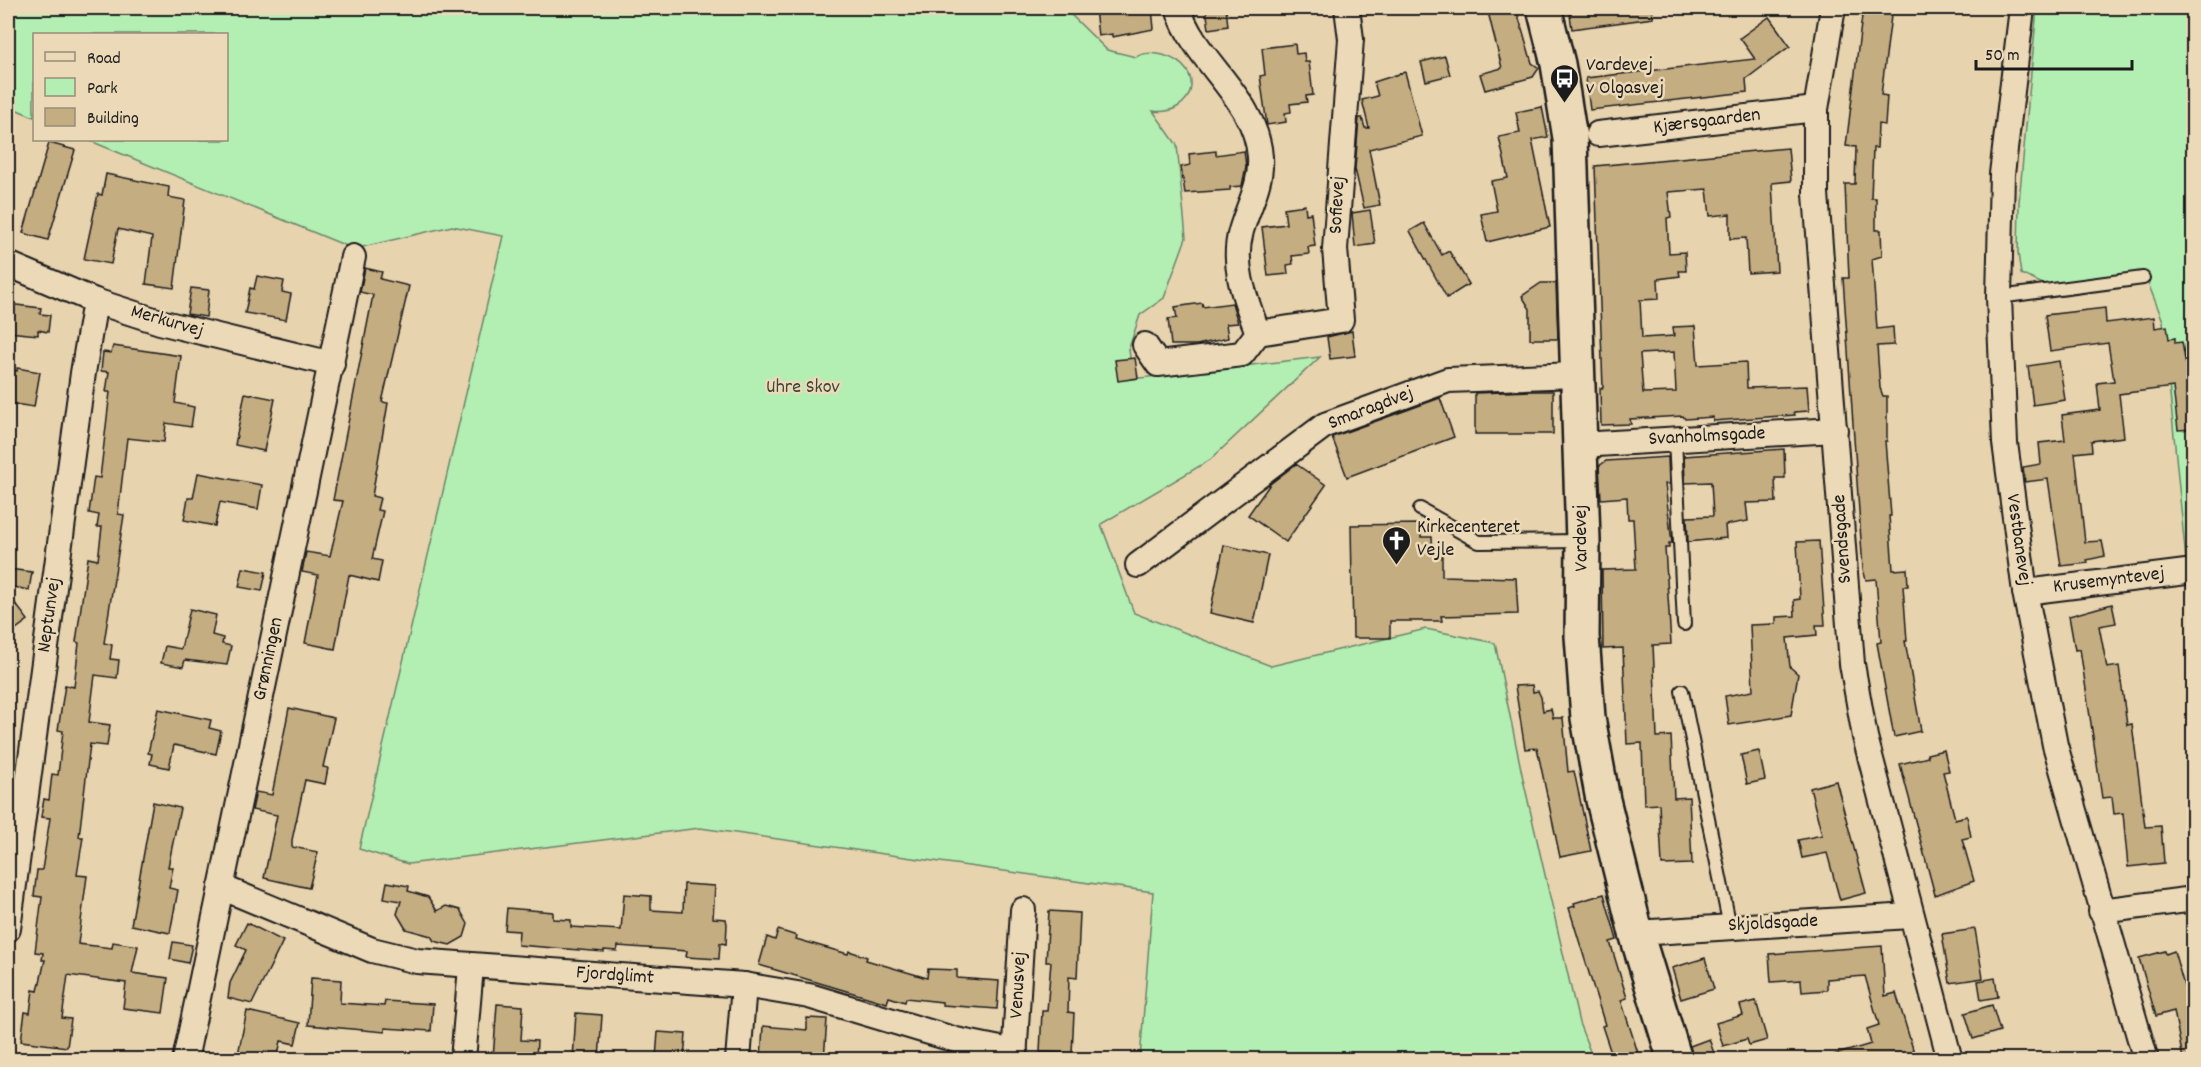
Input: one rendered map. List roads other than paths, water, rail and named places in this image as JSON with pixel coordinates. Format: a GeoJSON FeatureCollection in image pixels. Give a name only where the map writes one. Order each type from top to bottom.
{"type":"FeatureCollection","features":[{"type":"Feature","properties":{"kind":"street"},"geometry":{"type":"LineString","coordinates":[[1145,345],[1158,364],[1242,354],[1258,333],[1242,289],[1238,260],[1240,233],[1258,183],[1260,156],[1255,135],[1245,109],[1198,50],[1178,8]]}},
{"type":"Feature","properties":{"kind":"street","name":"Sofievej"},"geometry":{"type":"LineString","coordinates":[[1258,333],[1341,320],[1335,249],[1352,39],[1347,8]]}},
{"type":"Feature","properties":{"kind":"street","name":"Vardevej"},"geometry":{"type":"LineString","coordinates":[[1544,8],[1558,64],[1570,138],[1580,445],[1582,636],[1588,718],[1603,800],[1636,933],[1675,1059]]}},
{"type":"Feature","properties":{"kind":"street","name":"Svendsgade"},"geometry":{"type":"LineString","coordinates":[[1833,8],[1816,109],[1816,194],[1852,664],[1865,737],[1910,916],[1950,1059]]}},
{"type":"Feature","properties":{"kind":"street","name":"Vestbanevej"},"geometry":{"type":"LineString","coordinates":[[2022,8],[2002,174],[1999,297],[2005,443],[2025,592],[2055,745],[2146,1059]]}},
{"type":"Feature","properties":{"kind":"street","name":"Kjærsgaarden"},"geometry":{"type":"LineString","coordinates":[[1598,134],[1816,109]]}},
{"type":"Feature","properties":{"kind":"street","name":"Grønningen"},"geometry":{"type":"LineString","coordinates":[[185,1059],[332,364],[352,257]]}},
{"type":"Feature","properties":{"kind":"street","name":"Merkurvej"},"geometry":{"type":"LineString","coordinates":[[8,264],[95,301],[160,322],[332,364]]}},
{"type":"Feature","properties":{"kind":"street","name":"Neptunvej"},"geometry":{"type":"LineString","coordinates":[[8,929],[83,373],[95,301]]}},
{"type":"Feature","properties":{"kind":"street","name":"Smaragdvej"},"geometry":{"type":"LineString","coordinates":[[1138,566],[1325,425],[1448,380],[1576,375]]}},
{"type":"Feature","properties":{"kind":"street","name":"Svanholmsgade"},"geometry":{"type":"LineString","coordinates":[[1580,445],[1835,430]]}},
{"type":"Feature","properties":{"kind":"street","name":"Krusemyntevej"},"geometry":{"type":"LineString","coordinates":[[2025,592],[2193,571]]}},
{"type":"Feature","properties":{"kind":"street","name":"Fjordglimt"},"geometry":{"type":"LineString","coordinates":[[221,887],[372,950],[417,961],[471,967],[744,984],[809,996],[1015,1056]]}},
{"type":"Feature","properties":{"kind":"street"},"geometry":{"type":"LineString","coordinates":[[2101,910],[2193,899]]}},
{"type":"Feature","properties":{"kind":"street","name":"Venusvej"},"geometry":{"type":"LineString","coordinates":[[1015,1056],[1023,910]]}},
{"type":"Feature","properties":{"kind":"street","name":"Skjoldsgade"},"geometry":{"type":"LineString","coordinates":[[1636,933],[1910,916]]}},
{"type":"Feature","properties":{"kind":"street"},"geometry":{"type":"LineString","coordinates":[[463,1059],[471,967]]}},
{"type":"Feature","properties":{"kind":"street"},"geometry":{"type":"LineString","coordinates":[[738,1059],[744,984]]}},
{"type":"Feature","properties":{"kind":"lane"},"geometry":{"type":"LineString","coordinates":[[1999,297],[2143,278]]}},
{"type":"Feature","properties":{"kind":"lane"},"geometry":{"type":"LineString","coordinates":[[1675,439],[1684,624]]}},
{"type":"Feature","properties":{"kind":"lane"},"geometry":{"type":"LineString","coordinates":[[1420,509],[1479,543],[1582,541]]}},
{"type":"Feature","properties":{"kind":"lane"},"geometry":{"type":"LineString","coordinates":[[1682,691],[1730,927]]}},
{"type":"Feature","properties":{"kind":"place","name":"Vardevej v Olgasvej"},"geometry":{"type":"Point","coordinates":[1565,104]}},
{"type":"Feature","properties":{"kind":"place","name":"Kirkecenteret Vejle"},"geometry":{"type":"Point","coordinates":[1396,566]}},
{"type":"Feature","properties":{"kind":"park label","name":"Uhre Skov"},"geometry":{"type":"Point","coordinates":[803,388]}}]}
